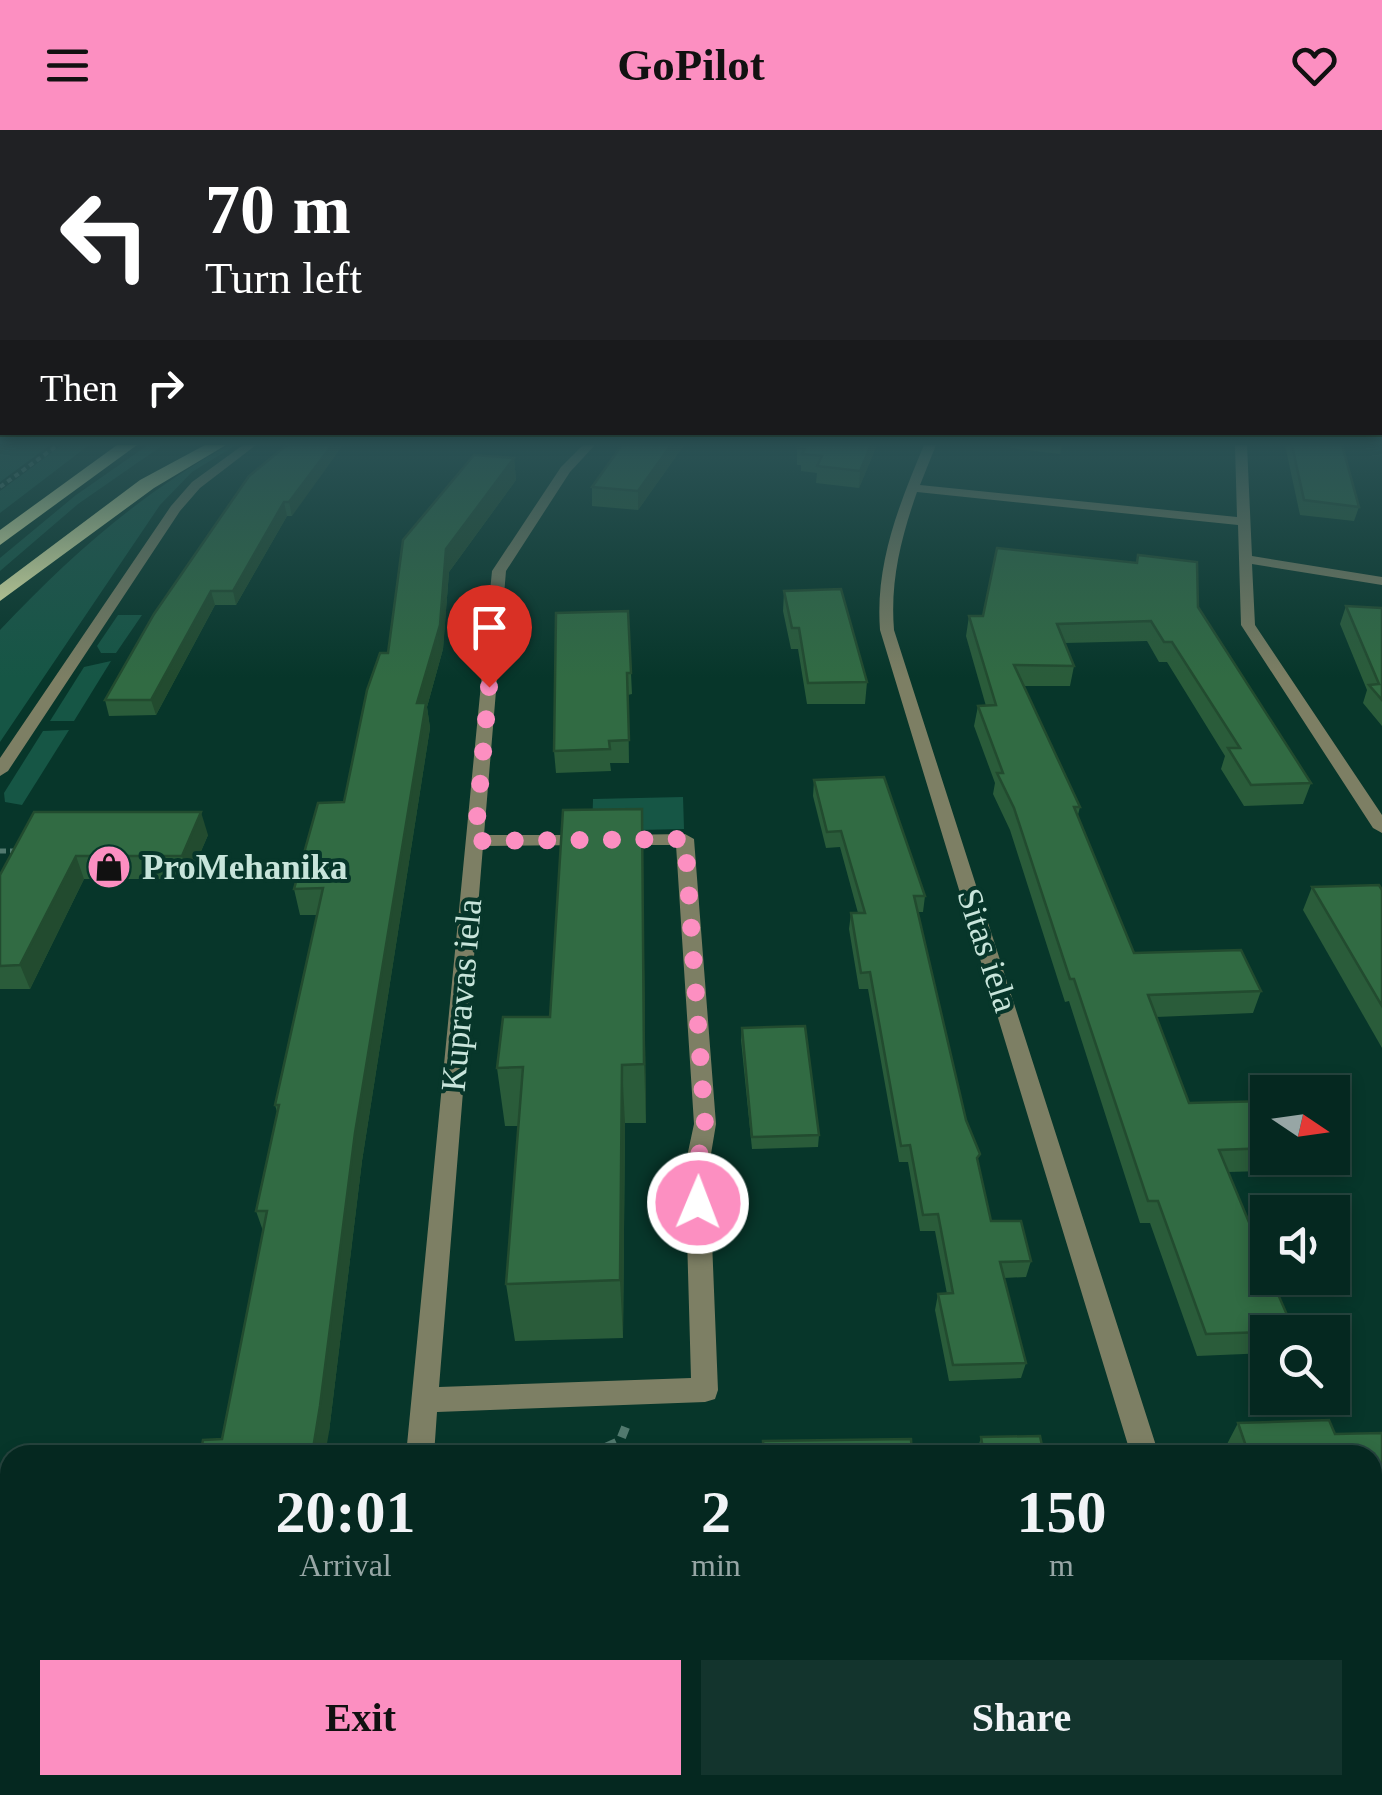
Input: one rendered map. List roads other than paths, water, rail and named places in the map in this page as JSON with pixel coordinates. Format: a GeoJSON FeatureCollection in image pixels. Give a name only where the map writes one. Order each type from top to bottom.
{"type":"FeatureCollection","features":[{"type":"Feature","properties":{"kind":"highway"},"geometry":{"type":"LineString","coordinates":[[0,594],[75,523]]}},
{"type":"Feature","properties":{"kind":"highway"},"geometry":{"type":"LineString","coordinates":[[0,594],[95,523]]}},
{"type":"Feature","properties":{"kind":"street"},"geometry":{"type":"LineString","coordinates":[[0,771],[165,523]]}},
{"type":"Feature","properties":{"kind":"street","name":"Kupravas iela"},"geometry":{"type":"LineString","coordinates":[[421,1445],[499,571],[531,523]]}},
{"type":"Feature","properties":{"kind":"street","name":"Sitas iela"},"geometry":{"type":"LineString","coordinates":[[901,523],[882,599],[887,630],[1142,1445]]}},
{"type":"Feature","properties":{"kind":"street"},"geometry":{"type":"LineString","coordinates":[[1244,523],[1248,626],[1254,641],[1382,828]]}},
{"type":"Feature","properties":{"kind":"street"},"geometry":{"type":"LineString","coordinates":[[1246,560],[1382,581]]}},
{"type":"Feature","properties":{"kind":"street"},"geometry":{"type":"LineString","coordinates":[[424,1400],[705,1390],[697,1166],[705,1124],[685,839],[475,841]]}},
{"type":"Feature","properties":{"kind":"place","name":"ProMehanika"},"geometry":{"type":"Point","coordinates":[109,867]}}]}
